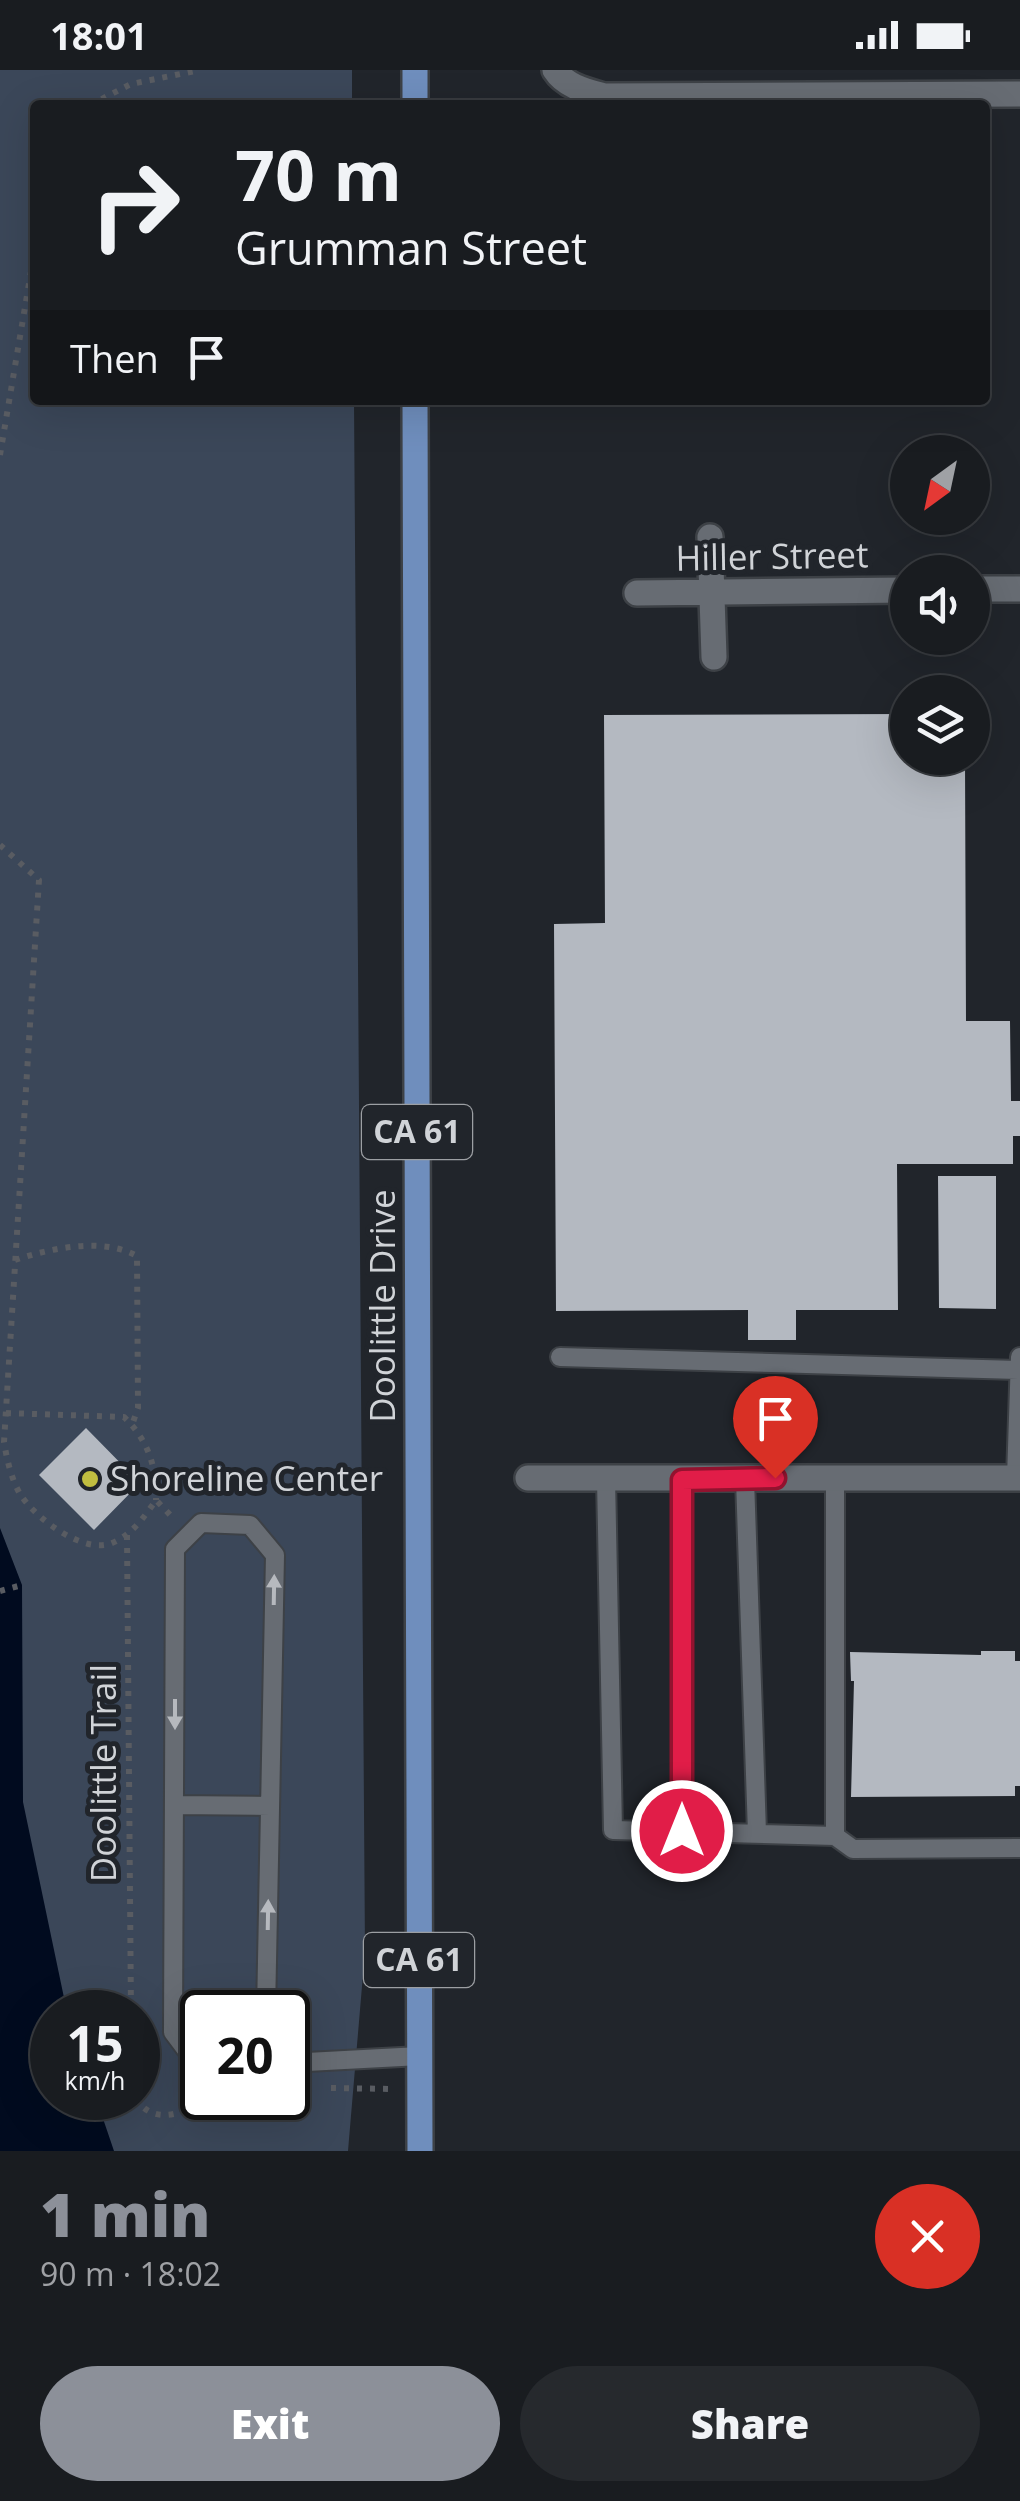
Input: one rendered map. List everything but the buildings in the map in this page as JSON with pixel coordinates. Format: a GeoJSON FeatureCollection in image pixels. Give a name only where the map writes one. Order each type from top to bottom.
{"type":"FeatureCollection","features":[{"type":"Feature","properties":{"kind":"main road"},"geometry":{"type":"LineString","coordinates":[[415,70],[415,100]]}},
{"type":"Feature","properties":{"kind":"main road","name":"Doolittle Drive"},"geometry":{"type":"LineString","coordinates":[[416,405],[420,2151]]}},
{"type":"Feature","properties":{"kind":"street"},"geometry":{"type":"LineString","coordinates":[[557,74],[604,96],[1020,94]]}},
{"type":"Feature","properties":{"kind":"street"},"geometry":{"type":"LineString","coordinates":[[710,537],[714,658]]}},
{"type":"Feature","properties":{"kind":"street"},"geometry":{"type":"LineString","coordinates":[[990,590],[1020,589]]}},
{"type":"Feature","properties":{"kind":"street","name":"Hiller Street"},"geometry":{"type":"LineString","coordinates":[[637,593],[890,590]]}},
{"type":"Feature","properties":{"kind":"street"},"geometry":{"type":"LineString","coordinates":[[528,1478],[1018,1478]]}},
{"type":"Feature","properties":{"kind":"lane"},"geometry":{"type":"LineString","coordinates":[[560,1357],[1020,1370]]}},
{"type":"Feature","properties":{"kind":"lane"},"geometry":{"type":"LineString","coordinates":[[1018,1478],[1020,1357]]}},
{"type":"Feature","properties":{"kind":"lane"},"geometry":{"type":"LineString","coordinates":[[606,1478],[613,1830],[835,1836],[853,1849],[1020,1848]]}},
{"type":"Feature","properties":{"kind":"lane"},"geometry":{"type":"LineString","coordinates":[[745,1478],[756,1833]]}},
{"type":"Feature","properties":{"kind":"lane"},"geometry":{"type":"LineString","coordinates":[[835,1479],[835,1836]]}},
{"type":"Feature","properties":{"kind":"lane"},"geometry":{"type":"LineString","coordinates":[[682,1480],[682,1831]]}},
{"type":"Feature","properties":{"kind":"lane"},"geometry":{"type":"LineString","coordinates":[[180,2040],[174,2032],[175,1549],[200,1523],[250,1525],[275,1556],[266,1990]]}},
{"type":"Feature","properties":{"kind":"lane"},"geometry":{"type":"LineString","coordinates":[[174,1806],[270,1806]]}},
{"type":"Feature","properties":{"kind":"lane"},"geometry":{"type":"LineString","coordinates":[[310,2062],[420,2056]]}},
{"type":"Feature","properties":{"kind":"path"},"geometry":{"type":"LineString","coordinates":[[100,100],[132,84],[200,70]]}},
{"type":"Feature","properties":{"kind":"path"},"geometry":{"type":"LineString","coordinates":[[0,455],[30,278]]}},
{"type":"Feature","properties":{"kind":"path"},"geometry":{"type":"LineString","coordinates":[[0,845],[38,880],[4,1442],[9,1469],[20,1495],[38,1516],[87,1544],[109,1545],[127,1534],[156,1500]]}},
{"type":"Feature","properties":{"kind":"path"},"geometry":{"type":"LineString","coordinates":[[15,1260],[82,1247],[121,1247],[137,1256],[138,1408],[132,1425]]}},
{"type":"Feature","properties":{"kind":"path"},"geometry":{"type":"LineString","coordinates":[[6,1412],[124,1417],[154,1462],[156,1500],[188,1536]]}},
{"type":"Feature","properties":{"kind":"path","name":"Doolittle Trail"},"geometry":{"type":"LineString","coordinates":[[127,1534],[131,1990]]}},
{"type":"Feature","properties":{"kind":"path"},"geometry":{"type":"LineString","coordinates":[[0,1591],[22,1586]]}},
{"type":"Feature","properties":{"kind":"path"},"geometry":{"type":"LineString","coordinates":[[325,2088],[420,2089]]}},
{"type":"Feature","properties":{"kind":"shaded area"},"geometry":{"type":"Polygon","coordinates":[[[0,70],[352,70],[352,100],[30,100],[30,405],[354,405],[365,1951],[348,2151],[0,2151],[0,70]]]}},
{"type":"Feature","properties":{"kind":"shaded area"},"geometry":{"type":"Polygon","coordinates":[[[0,1528],[22,1585],[23,1802],[62,1990],[30,1990],[30,2120],[103,2120],[114,2151],[0,2151],[0,1528]]]}},
{"type":"Feature","properties":{"kind":"place","name":"Shoreline Center"},"geometry":{"type":"Point","coordinates":[90,1479]}},
{"type":"Feature","properties":{"kind":"route"},"geometry":{"type":"LineString","coordinates":[[682,1831],[682,1480],[775,1478]]}}]}
